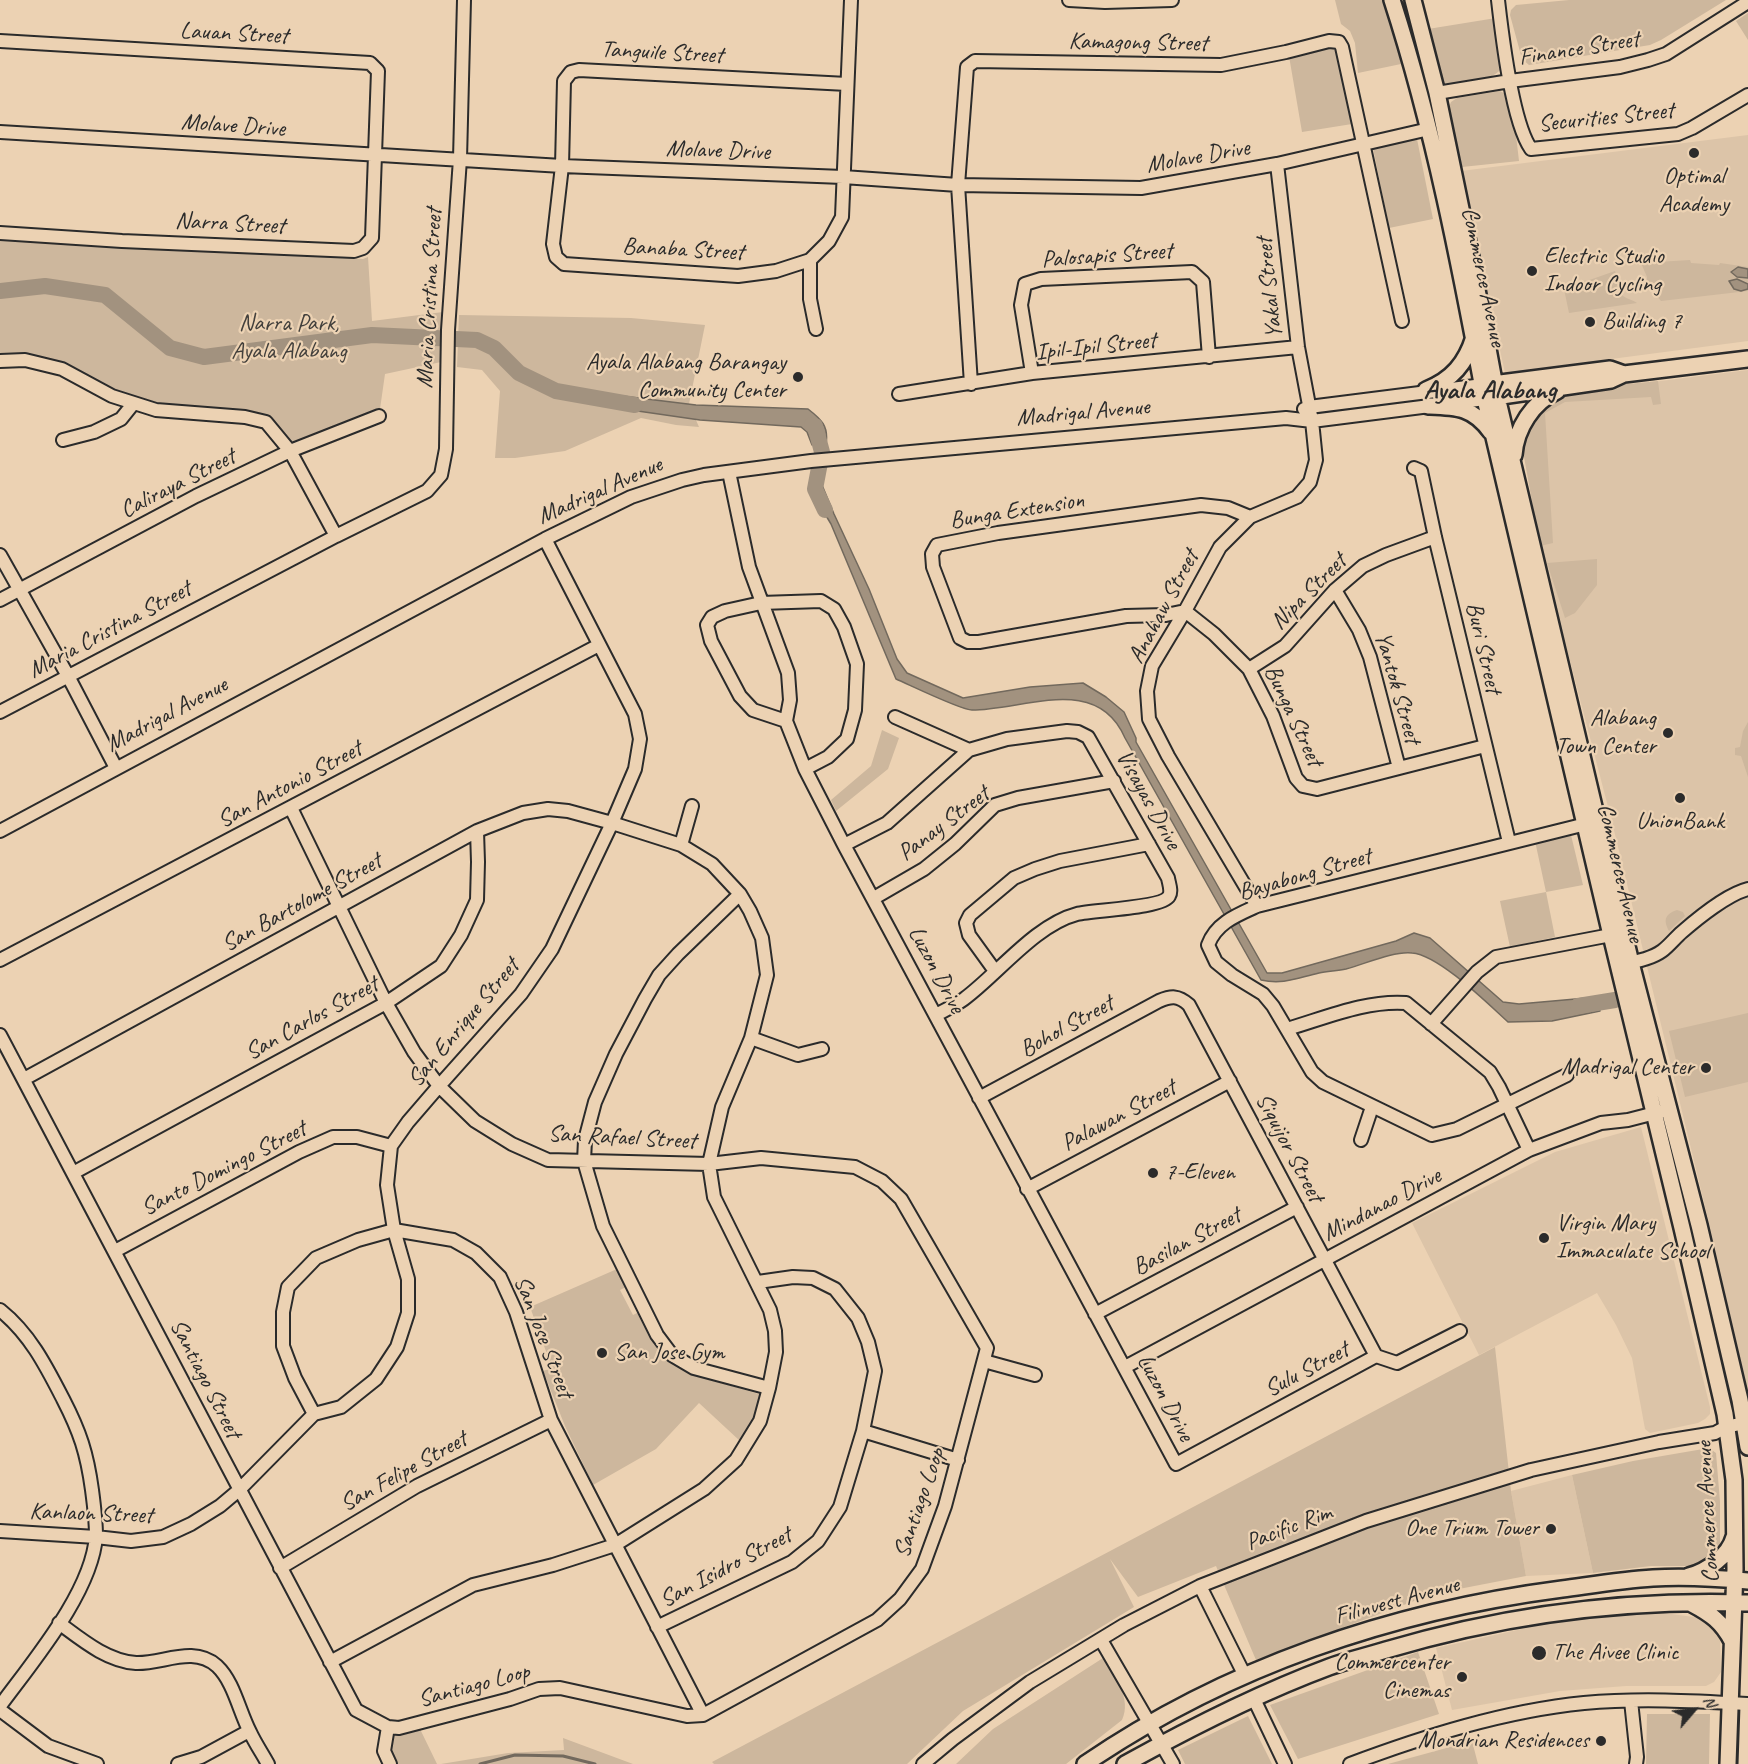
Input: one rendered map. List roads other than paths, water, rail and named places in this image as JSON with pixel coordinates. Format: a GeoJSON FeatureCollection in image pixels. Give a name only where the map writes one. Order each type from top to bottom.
{"type":"FeatureCollection","features":[{"type":"Feature","properties":{"kind":"main road","name":"Commerce Avenue"},"geometry":{"type":"LineString","coordinates":[[1392,0],[1412,63],[1429,129],[1474,337],[1513,464],[1625,964],[1654,1113],[1690,1260],[1734,1480],[1735,1534],[1741,1580],[1741,1603],[1732,1641],[1728,1764]]}},
{"type":"Feature","properties":{"kind":"main road","name":"Commerce Avenue"},"geometry":{"type":"LineString","coordinates":[[1413,0],[1437,93],[1471,257],[1496,439],[1611,935],[1625,964],[1670,1109],[1747,1433]]}},
{"type":"Feature","properties":{"kind":"main road"},"geometry":{"type":"LineString","coordinates":[[1426,390],[1438,385],[1458,369],[1466,358],[1474,337]]}},
{"type":"Feature","properties":{"kind":"main road","name":"Madrigal Avenue"},"geometry":{"type":"LineString","coordinates":[[1490,391],[1564,387],[1611,380],[1624,374],[1748,358]]}},
{"type":"Feature","properties":{"kind":"main road","name":"Madrigal Avenue"},"geometry":{"type":"LineString","coordinates":[[1490,391],[1610,369],[1624,374]]}},
{"type":"Feature","properties":{"kind":"main road"},"geometry":{"type":"LineString","coordinates":[[1513,464],[1514,450],[1523,423],[1540,402],[1564,387]]}},
{"type":"Feature","properties":{"kind":"main road"},"geometry":{"type":"LineString","coordinates":[[1428,406],[1452,407],[1474,414],[1481,419],[1496,439]]}},
{"type":"Feature","properties":{"kind":"main road"},"geometry":{"type":"LineString","coordinates":[[1690,1260],[1705,1254]]}},
{"type":"Feature","properties":{"kind":"main road"},"geometry":{"type":"LineString","coordinates":[[1684,1578],[1718,1561],[1729,1548],[1735,1534]]}},
{"type":"Feature","properties":{"kind":"main road","name":"Filinvest Avenue"},"geometry":{"type":"LineString","coordinates":[[1085,1764],[1150,1724],[1245,1676],[1322,1644],[1424,1614],[1534,1593],[1654,1578],[1741,1580]]}},
{"type":"Feature","properties":{"kind":"main road"},"geometry":{"type":"LineString","coordinates":[[1677,1602],[1691,1604],[1709,1613],[1721,1622],[1732,1641]]}},
{"type":"Feature","properties":{"kind":"main road","name":"Filinvest Avenue"},"geometry":{"type":"LineString","coordinates":[[1125,1764],[1254,1699],[1332,1666],[1431,1637],[1540,1615],[1677,1602],[1741,1603]]}},
{"type":"Feature","properties":{"kind":"main road"},"geometry":{"type":"LineString","coordinates":[[1746,1764],[1748,1705]]}},
{"type":"Feature","properties":{"kind":"street","name":"Maria Cristina Street"},"geometry":{"type":"LineString","coordinates":[[0,712],[336,536],[427,491],[441,475],[446,449],[445,393],[460,159],[464,0]]}},
{"type":"Feature","properties":{"kind":"street","name":"Banaba Street"},"geometry":{"type":"LineString","coordinates":[[562,166],[554,244],[556,257],[564,264],[738,276],[776,271],[810,260],[829,241],[842,217],[851,0]]}},
{"type":"Feature","properties":{"kind":"street"},"geometry":{"type":"LineString","coordinates":[[1068,0],[1116,2],[1172,0]]}},
{"type":"Feature","properties":{"kind":"street"},"geometry":{"type":"LineString","coordinates":[[1498,0],[1510,81]]}},
{"type":"Feature","properties":{"kind":"street","name":"Finance Street"},"geometry":{"type":"LineString","coordinates":[[1437,93],[1620,67],[1666,54],[1748,2]]}},
{"type":"Feature","properties":{"kind":"street","name":"Lauan Street"},"geometry":{"type":"LineString","coordinates":[[0,41],[370,63],[378,71],[374,156]]}},
{"type":"Feature","properties":{"kind":"street","name":"Kamagong Street"},"geometry":{"type":"LineString","coordinates":[[971,384],[958,185],[967,67],[975,61],[1221,65],[1329,41],[1339,42],[1364,144],[1402,321]]}},
{"type":"Feature","properties":{"kind":"street","name":"Tanguile Street"},"geometry":{"type":"LineString","coordinates":[[562,166],[564,81],[571,72],[579,70],[847,84]]}},
{"type":"Feature","properties":{"kind":"street","name":"Securities Street"},"geometry":{"type":"LineString","coordinates":[[1510,81],[1524,139],[1531,149],[1543,150],[1683,132],[1748,94]]}},
{"type":"Feature","properties":{"kind":"street","name":"Molave Drive"},"geometry":{"type":"LineString","coordinates":[[0,132],[562,166],[843,177],[958,185],[1141,188],[1277,164],[1429,129]]}},
{"type":"Feature","properties":{"kind":"street","name":"Narra Street"},"geometry":{"type":"LineString","coordinates":[[0,233],[354,251],[363,248],[372,238],[374,156]]}},
{"type":"Feature","properties":{"kind":"street","name":"Yakal Street"},"geometry":{"type":"LineString","coordinates":[[1277,164],[1298,347],[1312,421]]}},
{"type":"Feature","properties":{"kind":"street"},"geometry":{"type":"LineString","coordinates":[[810,260],[810,299],[816,329]]}},
{"type":"Feature","properties":{"kind":"street","name":"Palosapis Street"},"geometry":{"type":"LineString","coordinates":[[1032,373],[1021,305],[1025,284],[1041,279],[1192,272],[1203,282],[1209,357]]}},
{"type":"Feature","properties":{"kind":"street","name":"Ipil-Ipil Street"},"geometry":{"type":"LineString","coordinates":[[899,394],[1032,373],[1298,347]]}},
{"type":"Feature","properties":{"kind":"street"},"geometry":{"type":"LineString","coordinates":[[0,361],[25,360],[62,369],[112,396],[156,410],[245,417],[266,422],[290,452],[336,536]]}},
{"type":"Feature","properties":{"kind":"street","name":"Madrigal Avenue"},"geometry":{"type":"LineString","coordinates":[[1287,418],[1309,406],[1426,390],[1490,391]]}},
{"type":"Feature","properties":{"kind":"street","name":"Madrigal Avenue"},"geometry":{"type":"LineString","coordinates":[[0,831],[545,539],[631,497],[682,480],[832,459],[1287,418],[1312,421],[1428,406],[1490,391]]}},
{"type":"Feature","properties":{"kind":"street"},"geometry":{"type":"LineString","coordinates":[[63,440],[94,432],[121,419],[133,404]]}},
{"type":"Feature","properties":{"kind":"street","name":"Caliraya Street"},"geometry":{"type":"LineString","coordinates":[[0,600],[196,496],[290,452],[379,416]]}},
{"type":"Feature","properties":{"kind":"street","name":"Anahaw Street"},"geometry":{"type":"LineString","coordinates":[[1257,906],[1168,756],[1149,719],[1147,691],[1152,666],[1220,547],[1250,517],[1297,497],[1310,482],[1316,460],[1312,421]]}},
{"type":"Feature","properties":{"kind":"street","name":"Buri Street"},"geometry":{"type":"LineString","coordinates":[[1414,468],[1421,471],[1509,842]]}},
{"type":"Feature","properties":{"kind":"street","name":"Luzon Drive"},"geometry":{"type":"LineString","coordinates":[[729,472],[749,567],[788,673],[790,699],[786,721],[805,768],[844,845],[1176,1464]]}},
{"type":"Feature","properties":{"kind":"street","name":"Bunga Extension"},"geometry":{"type":"LineString","coordinates":[[1185,611],[1166,615],[1126,616],[968,642],[960,638],[933,567],[932,554],[937,545],[977,536],[1202,505],[1228,507],[1250,517]]}},
{"type":"Feature","properties":{"kind":"street","name":"Nipa Street"},"geometry":{"type":"LineString","coordinates":[[1249,669],[1285,646],[1335,590],[1363,566],[1435,537]]}},
{"type":"Feature","properties":{"kind":"street","name":"San Enrique Street"},"geometry":{"type":"LineString","coordinates":[[239,1490],[314,1414],[341,1407],[376,1379],[397,1347],[408,1313],[408,1279],[394,1230],[387,1185],[391,1146],[408,1122],[521,994],[552,949],[635,769],[640,739],[636,714],[545,539]]}},
{"type":"Feature","properties":{"kind":"street"},"geometry":{"type":"LineString","coordinates":[[0,555],[68,676],[116,768]]}},
{"type":"Feature","properties":{"kind":"street","name":"Yantok Street"},"geometry":{"type":"LineString","coordinates":[[1335,590],[1359,630],[1370,657],[1399,768]]}},
{"type":"Feature","properties":{"kind":"street"},"geometry":{"type":"LineString","coordinates":[[786,721],[753,710],[740,696],[711,641],[707,625],[712,616],[761,603],[821,601],[834,609],[844,627],[857,664],[855,710],[847,739],[828,757],[805,768]]}},
{"type":"Feature","properties":{"kind":"street","name":"Bunga Street"},"geometry":{"type":"LineString","coordinates":[[1185,611],[1214,634],[1249,669],[1274,716],[1296,778],[1303,786],[1317,789],[1485,746]]}},
{"type":"Feature","properties":{"kind":"street","name":"San Antonio Street"},"geometry":{"type":"LineString","coordinates":[[0,960],[599,645]]}},
{"type":"Feature","properties":{"kind":"street"},"geometry":{"type":"LineString","coordinates":[[895,717],[969,750]]}},
{"type":"Feature","properties":{"kind":"street","name":"Visayas Drive"},"geometry":{"type":"LineString","coordinates":[[844,845],[887,823],[969,750],[1007,739],[1067,731],[1078,732],[1088,737],[1168,878],[1171,888],[1169,896],[1154,905],[1104,909],[1075,915],[1054,923],[964,999],[936,1015]]}},
{"type":"Feature","properties":{"kind":"street","name":"Panay Street"},"geometry":{"type":"LineString","coordinates":[[874,898],[924,869],[955,844],[995,805],[1018,798],[1114,781]]}},
{"type":"Feature","properties":{"kind":"street"},"geometry":{"type":"LineString","coordinates":[[681,845],[692,806]]}},
{"type":"Feature","properties":{"kind":"street","name":"San Rafael Street"},"geometry":{"type":"LineString","coordinates":[[291,808],[386,1003],[414,1052],[439,1086],[475,1121],[512,1144],[548,1160],[709,1164]]}},
{"type":"Feature","properties":{"kind":"street","name":"San Bartolome Street"},"geometry":{"type":"LineString","coordinates":[[24,1079],[477,831],[523,813],[548,809],[568,811],[681,845],[712,864],[740,894],[762,938],[767,975],[751,1038],[722,1107],[709,1164]]}},
{"type":"Feature","properties":{"kind":"street","name":"Bayabong Street"},"geometry":{"type":"LineString","coordinates":[[1567,1075],[1457,1129],[1432,1135],[1323,1082],[1312,1072],[1273,1006],[1263,994],[1216,962],[1208,945],[1212,933],[1223,923],[1257,906],[1586,824]]}},
{"type":"Feature","properties":{"kind":"street","name":"San Carlos Street"},"geometry":{"type":"LineString","coordinates":[[73,1173],[386,1003],[441,966],[461,935],[477,900],[477,831]]}},
{"type":"Feature","properties":{"kind":"street"},"geometry":{"type":"LineString","coordinates":[[995,971],[969,935],[966,923],[970,915],[1014,878],[1060,861],[1149,844]]}},
{"type":"Feature","properties":{"kind":"street"},"geometry":{"type":"LineString","coordinates":[[1625,964],[1663,951],[1683,931],[1712,909],[1748,889]]}},
{"type":"Feature","properties":{"kind":"street"},"geometry":{"type":"LineString","coordinates":[[740,894],[659,975],[616,1054],[595,1102],[585,1140],[584,1161],[603,1227],[657,1335],[672,1355],[694,1368],[769,1388]]}},
{"type":"Feature","properties":{"kind":"street"},"geometry":{"type":"LineString","coordinates":[[1431,1024],[1477,972],[1496,957],[1611,935]]}},
{"type":"Feature","properties":{"kind":"street","name":"Siquijor Street"},"geometry":{"type":"LineString","coordinates":[[1176,996],[1189,1005],[1376,1356]]}},
{"type":"Feature","properties":{"kind":"street","name":"Bohol Street"},"geometry":{"type":"LineString","coordinates":[[980,1098],[1159,1001],[1176,996]]}},
{"type":"Feature","properties":{"kind":"street"},"geometry":{"type":"LineString","coordinates":[[1287,1029],[1370,1005],[1391,1002],[1406,1003],[1490,1072],[1529,1150]]}},
{"type":"Feature","properties":{"kind":"street","name":"Santiago Street"},"geometry":{"type":"LineString","coordinates":[[0,1035],[356,1710],[388,1727]]}},
{"type":"Feature","properties":{"kind":"street"},"geometry":{"type":"LineString","coordinates":[[751,1038],[798,1055],[822,1049]]}},
{"type":"Feature","properties":{"kind":"street","name":"Palawan Street"},"geometry":{"type":"LineString","coordinates":[[1028,1189],[1230,1081]]}},
{"type":"Feature","properties":{"kind":"street"},"geometry":{"type":"LineString","coordinates":[[1361,1140],[1372,1107]]}},
{"type":"Feature","properties":{"kind":"street","name":"Mindanao Drive"},"geometry":{"type":"LineString","coordinates":[[1125,1367],[1529,1150],[1601,1123],[1628,1120],[1670,1109]]}},
{"type":"Feature","properties":{"kind":"street","name":"Santo Domingo Street"},"geometry":{"type":"LineString","coordinates":[[114,1251],[299,1152],[333,1137],[357,1137],[391,1146]]}},
{"type":"Feature","properties":{"kind":"street","name":"Santiago Loop"},"geometry":{"type":"LineString","coordinates":[[388,1727],[399,1728],[510,1699],[539,1689],[560,1689],[687,1716],[703,1715],[877,1620],[900,1599],[922,1569],[945,1506],[987,1348],[901,1198],[882,1181],[855,1167],[761,1158],[709,1164]]}},
{"type":"Feature","properties":{"kind":"street"},"geometry":{"type":"LineString","coordinates":[[330,1662],[473,1585],[553,1565],[615,1545],[704,1489],[736,1460],[760,1421],[776,1352],[775,1331],[770,1310],[758,1282],[714,1197],[709,1164]]}},
{"type":"Feature","properties":{"kind":"street","name":"Basilan Street"},"geometry":{"type":"LineString","coordinates":[[1095,1314],[1297,1207]]}},
{"type":"Feature","properties":{"kind":"street","name":"San Jose Street"},"geometry":{"type":"LineString","coordinates":[[314,1414],[295,1378],[283,1346],[283,1312],[288,1287],[316,1258],[358,1240],[394,1230],[453,1240],[476,1253],[500,1277],[516,1312],[551,1420],[703,1715]]}},
{"type":"Feature","properties":{"kind":"street","name":"San Isidro Street"},"geometry":{"type":"LineString","coordinates":[[657,1627],[792,1562],[818,1541],[840,1508],[863,1431],[875,1371],[868,1342],[858,1318],[835,1289],[813,1278],[793,1276],[758,1282]]}},
{"type":"Feature","properties":{"kind":"street"},"geometry":{"type":"LineString","coordinates":[[0,1310],[28,1337],[44,1362],[78,1427],[88,1459],[96,1537],[77,1595],[0,1708],[48,1746],[97,1764]]}},
{"type":"Feature","properties":{"kind":"street","name":"Sulu Street"},"geometry":{"type":"LineString","coordinates":[[1176,1464],[1376,1356],[1397,1363],[1460,1331]]}},
{"type":"Feature","properties":{"kind":"street"},"geometry":{"type":"LineString","coordinates":[[984,1361],[1035,1375]]}},
{"type":"Feature","properties":{"kind":"street","name":"San Felipe Street"},"geometry":{"type":"LineString","coordinates":[[280,1568],[417,1486],[551,1420]]}},
{"type":"Feature","properties":{"kind":"street"},"geometry":{"type":"LineString","coordinates":[[863,1431],[958,1460]]}},
{"type":"Feature","properties":{"kind":"street","name":"Pacific Rim"},"geometry":{"type":"LineString","coordinates":[[923,1764],[1008,1698],[1101,1640],[1200,1586],[1366,1521],[1531,1470],[1659,1442],[1723,1433],[1747,1433]]}},
{"type":"Feature","properties":{"kind":"street","name":"Kanlaon Street"},"geometry":{"type":"LineString","coordinates":[[0,1531],[131,1541],[163,1537],[220,1506],[239,1490]]}},
{"type":"Feature","properties":{"kind":"street"},"geometry":{"type":"LineString","coordinates":[[1200,1586],[1245,1676]]}},
{"type":"Feature","properties":{"kind":"street"},"geometry":{"type":"LineString","coordinates":[[59,1623],[84,1642],[109,1656],[137,1663],[178,1657],[200,1657],[215,1664],[225,1675],[249,1731],[268,1764]]}},
{"type":"Feature","properties":{"kind":"street"},"geometry":{"type":"LineString","coordinates":[[1101,1640],[1173,1764]]}},
{"type":"Feature","properties":{"kind":"street"},"geometry":{"type":"LineString","coordinates":[[1254,1699],[1285,1764]]}},
{"type":"Feature","properties":{"kind":"street"},"geometry":{"type":"LineString","coordinates":[[1350,1764],[1428,1737],[1515,1715],[1584,1703],[1675,1700],[1748,1705]]}},
{"type":"Feature","properties":{"kind":"street"},"geometry":{"type":"LineString","coordinates":[[1631,1701],[1636,1764]]}},
{"type":"Feature","properties":{"kind":"street"},"geometry":{"type":"LineString","coordinates":[[388,1727],[384,1751],[390,1764]]}},
{"type":"Feature","properties":{"kind":"street"},"geometry":{"type":"LineString","coordinates":[[178,1764],[201,1757],[249,1731]]}},
{"type":"Feature","properties":{"kind":"waterway"},"geometry":{"type":"LineString","coordinates":[[0,291],[45,286],[105,295],[170,348],[204,357],[372,335],[477,340],[494,348],[519,373],[556,391],[635,405]]}},
{"type":"Feature","properties":{"kind":"waterway"},"geometry":{"type":"LineString","coordinates":[[812,425],[815,426],[822,452],[815,489],[825,510]]}},
{"type":"Feature","properties":{"kind":"waterway"},"geometry":{"type":"LineString","coordinates":[[1578,1006],[1615,1000]]}},
{"type":"Feature","properties":{"kind":"waterway"},"geometry":{"type":"LineString","coordinates":[[480,1764],[515,1755],[563,1756],[595,1764]]}},
{"type":"Feature","properties":{"kind":"place","name":"Optimal Academy"},"geometry":{"type":"Point","coordinates":[1694,153]}},
{"type":"Feature","properties":{"kind":"place","name":"Electric Studio Indoor Cycling"},"geometry":{"type":"Point","coordinates":[1532,271]}},
{"type":"Feature","properties":{"kind":"place","name":"Building 7"},"geometry":{"type":"Point","coordinates":[1590,322]}},
{"type":"Feature","properties":{"kind":"place","name":"Ayala Alabang Barangay Community Center"},"geometry":{"type":"Point","coordinates":[798,377]}},
{"type":"Feature","properties":{"kind":"place","name":"Alabang Town Center"},"geometry":{"type":"Point","coordinates":[1668,733]}},
{"type":"Feature","properties":{"kind":"place","name":"UnionBank"},"geometry":{"type":"Point","coordinates":[1680,798]}},
{"type":"Feature","properties":{"kind":"place","name":"Madrigal Center"},"geometry":{"type":"Point","coordinates":[1706,1068]}},
{"type":"Feature","properties":{"kind":"place","name":"7-Eleven"},"geometry":{"type":"Point","coordinates":[1153,1173]}},
{"type":"Feature","properties":{"kind":"place","name":"Virgin Mary Immaculate School"},"geometry":{"type":"Point","coordinates":[1544,1238]}},
{"type":"Feature","properties":{"kind":"place","name":"San Jose Gym"},"geometry":{"type":"Point","coordinates":[602,1353]}},
{"type":"Feature","properties":{"kind":"place","name":"One Trium Tower"},"geometry":{"type":"Point","coordinates":[1551,1529]}},
{"type":"Feature","properties":{"kind":"place","name":"The Aivee Clinic"},"geometry":{"type":"Point","coordinates":[1539,1653]}},
{"type":"Feature","properties":{"kind":"place","name":"Commercenter Cinemas"},"geometry":{"type":"Point","coordinates":[1462,1677]}},
{"type":"Feature","properties":{"kind":"place","name":"Mondrian Residences"},"geometry":{"type":"Point","coordinates":[1601,1741]}},
{"type":"Feature","properties":{"kind":"district","name":"Ayala Alabang"},"geometry":{"type":"Point","coordinates":[1490,391]}},
{"type":"Feature","properties":{"kind":"park label","name":"Narra Park, Ayala Alabang"},"geometry":{"type":"Point","coordinates":[289,338]}}]}
